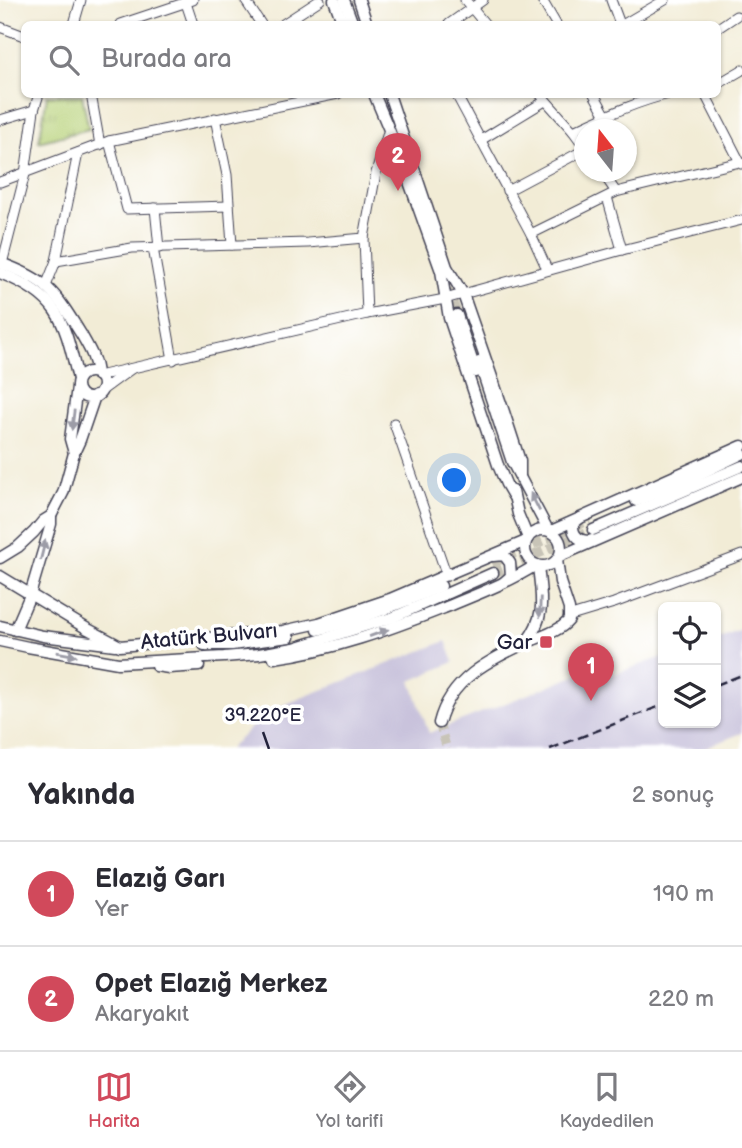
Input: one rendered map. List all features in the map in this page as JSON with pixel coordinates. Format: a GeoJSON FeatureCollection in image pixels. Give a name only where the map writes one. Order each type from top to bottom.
{"type":"FeatureCollection","features":[{"type":"Feature","properties":{"kind":"main road"},"geometry":{"type":"LineString","coordinates":[[334,0],[343,21]]}},
{"type":"Feature","properties":{"kind":"main road"},"geometry":{"type":"LineString","coordinates":[[344,0],[352,21]]}},
{"type":"Feature","properties":{"kind":"main road"},"geometry":{"type":"LineString","coordinates":[[351,0],[359,21]]}},
{"type":"Feature","properties":{"kind":"main road"},"geometry":{"type":"LineString","coordinates":[[359,0],[366,21]]}},
{"type":"Feature","properties":{"kind":"main road"},"geometry":{"type":"LineString","coordinates":[[375,98],[389,129],[441,271],[449,318],[498,465],[513,496],[527,539],[525,553],[528,559],[537,565],[541,596],[540,620],[526,643]]}},
{"type":"Feature","properties":{"kind":"main road"},"geometry":{"type":"LineString","coordinates":[[390,98],[447,267],[463,294],[520,461],[520,475]]}},
{"type":"Feature","properties":{"kind":"main road"},"geometry":{"type":"LineString","coordinates":[[1,267],[28,274],[46,286],[61,302],[93,354],[102,383],[74,453],[63,493],[51,516],[30,595],[15,630]]}},
{"type":"Feature","properties":{"kind":"main road"},"geometry":{"type":"LineString","coordinates":[[1,267],[50,303],[66,332],[77,383],[84,396],[92,398],[98,393]]}},
{"type":"Feature","properties":{"kind":"main road"},"geometry":{"type":"LineString","coordinates":[[439,723],[445,705],[459,684],[526,643],[562,628],[571,616],[560,582],[560,539],[550,531],[512,462],[460,314],[512,484],[513,496]]}},
{"type":"Feature","properties":{"kind":"main road"},"geometry":{"type":"LineString","coordinates":[[74,453],[71,439],[77,383],[87,372],[98,375]]}},
{"type":"Feature","properties":{"kind":"main road"},"geometry":{"type":"LineString","coordinates":[[118,663],[169,668],[232,664],[302,654],[372,636],[519,576],[537,565],[550,565],[589,527],[742,446]]}},
{"type":"Feature","properties":{"kind":"main road"},"geometry":{"type":"LineString","coordinates":[[589,527],[742,454]]}},
{"type":"Feature","properties":{"kind":"main road"},"geometry":{"type":"LineString","coordinates":[[589,527],[742,466]]}},
{"type":"Feature","properties":{"kind":"main road"},"geometry":{"type":"LineString","coordinates":[[0,576],[120,646],[283,631],[351,613],[447,576],[490,565],[539,530],[589,527],[742,477]]}},
{"type":"Feature","properties":{"kind":"main road"},"geometry":{"type":"LineString","coordinates":[[0,558],[18,547],[43,520],[51,516]]}},
{"type":"Feature","properties":{"kind":"main road"},"geometry":{"type":"LineString","coordinates":[[490,565],[504,555],[508,560],[511,576],[502,583]]}},
{"type":"Feature","properties":{"kind":"main road","name":"Atatürk Bulvarı"},"geometry":{"type":"LineString","coordinates":[[0,626],[54,638],[120,646],[232,645],[282,639],[339,625],[396,606],[490,565]]}},
{"type":"Feature","properties":{"kind":"main road","name":"Atatürk Bulvarı"},"geometry":{"type":"LineString","coordinates":[[0,640],[118,663],[224,657],[294,648],[394,617],[490,565]]}},
{"type":"Feature","properties":{"kind":"street"},"geometry":{"type":"LineString","coordinates":[[75,21],[81,0]]}},
{"type":"Feature","properties":{"kind":"street"},"geometry":{"type":"LineString","coordinates":[[245,0],[259,21]]}},
{"type":"Feature","properties":{"kind":"street"},"geometry":{"type":"LineString","coordinates":[[288,21],[320,0]]}},
{"type":"Feature","properties":{"kind":"street"},"geometry":{"type":"LineString","coordinates":[[452,21],[468,4],[483,0]]}},
{"type":"Feature","properties":{"kind":"street"},"geometry":{"type":"LineString","coordinates":[[542,0],[553,21]]}},
{"type":"Feature","properties":{"kind":"street"},"geometry":{"type":"LineString","coordinates":[[611,0],[621,21]]}},
{"type":"Feature","properties":{"kind":"street"},"geometry":{"type":"LineString","coordinates":[[628,21],[666,0]]}},
{"type":"Feature","properties":{"kind":"street"},"geometry":{"type":"LineString","coordinates":[[130,21],[188,1],[191,21]]}},
{"type":"Feature","properties":{"kind":"street"},"geometry":{"type":"LineString","coordinates":[[468,4],[482,21]]}},
{"type":"Feature","properties":{"kind":"street"},"geometry":{"type":"LineString","coordinates":[[721,25],[736,16]]}},
{"type":"Feature","properties":{"kind":"street"},"geometry":{"type":"LineString","coordinates":[[0,27],[21,35]]}},
{"type":"Feature","properties":{"kind":"street"},"geometry":{"type":"LineString","coordinates":[[721,82],[742,69]]}},
{"type":"Feature","properties":{"kind":"street"},"geometry":{"type":"LineString","coordinates":[[1,267],[25,174],[38,98]]}},
{"type":"Feature","properties":{"kind":"street"},"geometry":{"type":"LineString","coordinates":[[92,98],[127,209],[229,206]]}},
{"type":"Feature","properties":{"kind":"street"},"geometry":{"type":"LineString","coordinates":[[458,98],[531,234],[547,270]]}},
{"type":"Feature","properties":{"kind":"street"},"geometry":{"type":"LineString","coordinates":[[481,140],[542,98],[573,131],[649,98]]}},
{"type":"Feature","properties":{"kind":"street"},"geometry":{"type":"LineString","coordinates":[[596,98],[606,116]]}},
{"type":"Feature","properties":{"kind":"street"},"geometry":{"type":"LineString","coordinates":[[531,234],[616,192],[741,164],[707,98]]}},
{"type":"Feature","properties":{"kind":"street"},"geometry":{"type":"LineString","coordinates":[[0,182],[105,143],[289,99]]}},
{"type":"Feature","properties":{"kind":"street"},"geometry":{"type":"LineString","coordinates":[[0,120],[34,110]]}},
{"type":"Feature","properties":{"kind":"street"},"geometry":{"type":"LineString","coordinates":[[215,118],[227,174],[232,245]]}},
{"type":"Feature","properties":{"kind":"street"},"geometry":{"type":"LineString","coordinates":[[367,314],[364,237],[376,173],[389,129]]}},
{"type":"Feature","properties":{"kind":"street"},"geometry":{"type":"LineString","coordinates":[[46,286],[56,261],[78,153]]}},
{"type":"Feature","properties":{"kind":"street"},"geometry":{"type":"LineString","coordinates":[[507,191],[574,154]]}},
{"type":"Feature","properties":{"kind":"street"},"geometry":{"type":"LineString","coordinates":[[609,182],[616,192]]}},
{"type":"Feature","properties":{"kind":"street"},"geometry":{"type":"LineString","coordinates":[[607,197],[622,250]]}},
{"type":"Feature","properties":{"kind":"street"},"geometry":{"type":"LineString","coordinates":[[155,208],[156,248],[173,360]]}},
{"type":"Feature","properties":{"kind":"street"},"geometry":{"type":"LineString","coordinates":[[98,375],[445,299],[742,220]]}},
{"type":"Feature","properties":{"kind":"street"},"geometry":{"type":"LineString","coordinates":[[56,261],[132,248],[307,243],[364,237]]}},
{"type":"Feature","properties":{"kind":"street"},"geometry":{"type":"LineString","coordinates":[[98,393],[133,368]]}},
{"type":"Feature","properties":{"kind":"street"},"geometry":{"type":"LineString","coordinates":[[394,423],[447,576]]}},
{"type":"Feature","properties":{"kind":"street"},"geometry":{"type":"LineString","coordinates":[[571,616],[614,603],[742,555]]}},
{"type":"Feature","properties":{"kind":"shaded area"},"geometry":{"type":"Polygon","coordinates":[[[742,630],[742,733],[701,749],[229,749],[268,711],[446,641],[454,662],[411,681],[429,733],[608,663],[614,674],[658,659],[658,728],[721,728],[721,637],[742,630]]]}},
{"type":"Feature","properties":{"kind":"green space"},"geometry":{"type":"Polygon","coordinates":[[[46,98],[83,98],[89,129],[39,142],[46,98]]]}},
{"type":"Feature","properties":{"kind":"tunnel"},"geometry":{"type":"LineString","coordinates":[[448,289],[457,315]]}},
{"type":"Feature","properties":{"kind":"tunnel"},"geometry":{"type":"LineString","coordinates":[[492,563],[589,520]]}},
{"type":"Feature","properties":{"kind":"tunnel"},"geometry":{"type":"LineString","coordinates":[[493,573],[593,530]]}},
{"type":"Feature","properties":{"kind":"tunnel"},"geometry":{"type":"LineString","coordinates":[[439,723],[447,749]]}},
{"type":"Feature","properties":{"kind":"railway"},"geometry":{"type":"LineString","coordinates":[[721,683],[742,675]]}},
{"type":"Feature","properties":{"kind":"railway"},"geometry":{"type":"LineString","coordinates":[[550,749],[658,707]]}},
{"type":"Feature","properties":{"kind":"place","name":"Opet Elazığ Merkez"},"geometry":{"type":"Point","coordinates":[398,191]}},
{"type":"Feature","properties":{"kind":"place","name":"Gar"},"geometry":{"type":"Point","coordinates":[546,642]}},
{"type":"Feature","properties":{"kind":"place","name":"Elazığ Garı"},"geometry":{"type":"Point","coordinates":[591,701]}}]}
